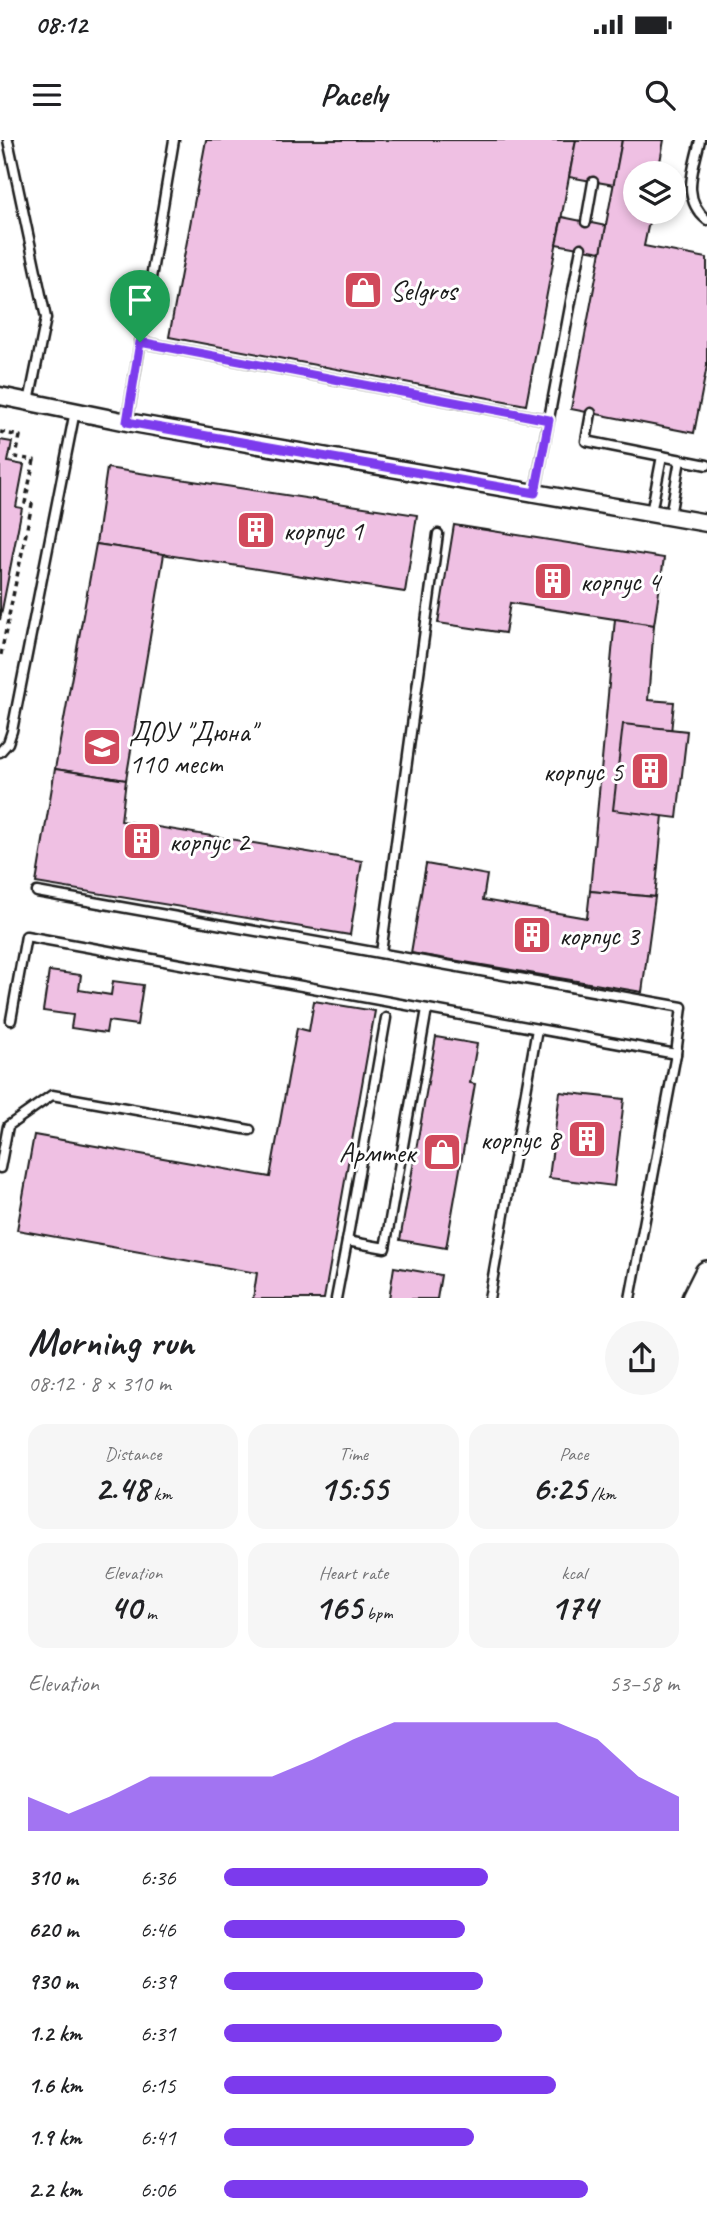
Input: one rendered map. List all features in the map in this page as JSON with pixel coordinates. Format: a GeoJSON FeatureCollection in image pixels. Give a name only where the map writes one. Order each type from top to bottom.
{"type":"FeatureCollection","features":[{"type":"Feature","properties":{"kind":"main road"},"geometry":{"type":"LineString","coordinates":[[694,1298],[707,1273]]}},
{"type":"Feature","properties":{"kind":"street"},"geometry":{"type":"LineString","coordinates":[[0,396],[127,422],[707,523]]}},
{"type":"Feature","properties":{"kind":"lane"},"geometry":{"type":"LineString","coordinates":[[8,140],[46,317],[29,402]]}},
{"type":"Feature","properties":{"kind":"lane"},"geometry":{"type":"LineString","coordinates":[[127,422],[174,140]]}},
{"type":"Feature","properties":{"kind":"lane"},"geometry":{"type":"LineString","coordinates":[[700,140],[690,187],[696,211],[707,220]]}},
{"type":"Feature","properties":{"kind":"lane"},"geometry":{"type":"LineString","coordinates":[[586,222],[593,181]]}},
{"type":"Feature","properties":{"kind":"lane"},"geometry":{"type":"LineString","coordinates":[[535,493],[581,248]]}},
{"type":"Feature","properties":{"kind":"lane"},"geometry":{"type":"LineString","coordinates":[[140,342],[549,420]]}},
{"type":"Feature","properties":{"kind":"lane"},"geometry":{"type":"LineString","coordinates":[[0,752],[8,743],[12,731],[75,411]]}},
{"type":"Feature","properties":{"kind":"lane"},"geometry":{"type":"LineString","coordinates":[[592,413],[586,441],[707,465]]}},
{"type":"Feature","properties":{"kind":"lane"},"geometry":{"type":"LineString","coordinates":[[651,513],[662,456]]}},
{"type":"Feature","properties":{"kind":"lane"},"geometry":{"type":"LineString","coordinates":[[670,516],[681,460]]}},
{"type":"Feature","properties":{"kind":"lane"},"geometry":{"type":"LineString","coordinates":[[381,953],[438,534]]}},
{"type":"Feature","properties":{"kind":"lane"},"geometry":{"type":"LineString","coordinates":[[37,892],[682,1007],[676,1054],[630,1298]]}},
{"type":"Feature","properties":{"kind":"lane"},"geometry":{"type":"LineString","coordinates":[[11,1020],[26,936],[676,1054]]}},
{"type":"Feature","properties":{"kind":"lane"},"geometry":{"type":"LineString","coordinates":[[347,1241],[384,1248],[427,1009]]}},
{"type":"Feature","properties":{"kind":"lane"},"geometry":{"type":"LineString","coordinates":[[337,1298],[386,1018]]}},
{"type":"Feature","properties":{"kind":"lane"},"geometry":{"type":"LineString","coordinates":[[489,1298],[537,1029]]}},
{"type":"Feature","properties":{"kind":"lane"},"geometry":{"type":"LineString","coordinates":[[0,1168],[8,1126],[52,1095],[250,1130]]}},
{"type":"Feature","properties":{"kind":"path"},"geometry":{"type":"LineString","coordinates":[[0,432],[20,436],[16,457],[34,460],[25,503],[32,505],[0,659]]}},
{"type":"Feature","properties":{"kind":"building","name":"Selgros"},"geometry":{"type":"Polygon","coordinates":[[[206,140],[576,140],[526,405],[169,337],[206,140]]]}},
{"type":"Feature","properties":{"kind":"building"},"geometry":{"type":"Polygon","coordinates":[[[576,140],[622,140],[614,185],[569,177],[576,140]]]}},
{"type":"Feature","properties":{"kind":"building"},"geometry":{"type":"Polygon","coordinates":[[[622,140],[664,140],[660,161],[623,161],[623,224],[649,224],[644,246],[707,258],[707,366],[694,433],[571,409],[622,140]]]}},
{"type":"Feature","properties":{"kind":"building"},"geometry":{"type":"Polygon","coordinates":[[[562,217],[606,226],[601,252],[556,244],[562,217]]]}},
{"type":"Feature","properties":{"kind":"building"},"geometry":{"type":"Polygon","coordinates":[[[0,440],[12,442],[8,462],[24,465],[16,507],[22,508],[0,620],[0,440]]]}},
{"type":"Feature","properties":{"kind":"building","name":"корпус 1"},"geometry":{"type":"Polygon","coordinates":[[[107,468],[417,515],[405,592],[96,544],[107,468]]]}},
{"type":"Feature","properties":{"kind":"building","name":"корпус 4"},"geometry":{"type":"Polygon","coordinates":[[[454,525],[664,558],[654,625],[510,603],[505,633],[438,623],[454,525]]]}},
{"type":"Feature","properties":{"kind":"building"},"geometry":{"type":"Polygon","coordinates":[[[96,544],[164,554],[126,780],[55,769],[96,544]]]}},
{"type":"Feature","properties":{"kind":"building"},"geometry":{"type":"Polygon","coordinates":[[[615,619],[654,625],[648,700],[674,702],[655,897],[590,891],[615,619]]]}},
{"type":"Feature","properties":{"kind":"building","name":"корпус 5"},"geometry":{"type":"Polygon","coordinates":[[[623,724],[687,731],[677,818],[613,810],[623,724]]]}},
{"type":"Feature","properties":{"kind":"building","name":"корпус 2"},"geometry":{"type":"Polygon","coordinates":[[[55,769],[126,780],[121,821],[362,861],[350,935],[36,883],[55,769]]]}},
{"type":"Feature","properties":{"kind":"building","name":"корпус 3"},"geometry":{"type":"Polygon","coordinates":[[[426,864],[487,875],[483,900],[587,918],[590,891],[655,897],[642,992],[411,953],[426,864]]]}},
{"type":"Feature","properties":{"kind":"building"},"geometry":{"type":"Polygon","coordinates":[[[49,971],[81,975],[79,990],[111,995],[113,981],[143,985],[137,1025],[108,1021],[106,1033],[71,1028],[73,1015],[43,1011],[49,971]]]}},
{"type":"Feature","properties":{"kind":"building"},"geometry":{"type":"Polygon","coordinates":[[[314,1001],[375,1011],[324,1298],[253,1298],[257,1273],[17,1230],[34,1135],[270,1177],[297,1028],[309,1031],[314,1001]]]}},
{"type":"Feature","properties":{"kind":"building"},"geometry":{"type":"Polygon","coordinates":[[[436,1037],[477,1044],[470,1083],[475,1084],[446,1248],[400,1240],[436,1037]]]}},
{"type":"Feature","properties":{"kind":"building","name":"корпус 8"},"geometry":{"type":"Polygon","coordinates":[[[560,1092],[624,1099],[614,1186],[549,1178],[560,1092]]]}},
{"type":"Feature","properties":{"kind":"building"},"geometry":{"type":"Polygon","coordinates":[[[394,1267],[441,1275],[437,1298],[389,1298],[394,1267]]]}},
{"type":"Feature","properties":{"kind":"place","name":"Selgros"},"geometry":{"type":"Point","coordinates":[363,290]}},
{"type":"Feature","properties":{"kind":"place","name":"корпус 1"},"geometry":{"type":"Point","coordinates":[256,530]}},
{"type":"Feature","properties":{"kind":"place","name":"корпус 4"},"geometry":{"type":"Point","coordinates":[553,581]}},
{"type":"Feature","properties":{"kind":"place","name":"ДОУ \"Дюна\" 110 мест"},"geometry":{"type":"Point","coordinates":[102,747]}},
{"type":"Feature","properties":{"kind":"place","name":"корпус 5"},"geometry":{"type":"Point","coordinates":[650,771]}},
{"type":"Feature","properties":{"kind":"place","name":"корпус 2"},"geometry":{"type":"Point","coordinates":[142,841]}},
{"type":"Feature","properties":{"kind":"place","name":"корпус 3"},"geometry":{"type":"Point","coordinates":[532,935]}},
{"type":"Feature","properties":{"kind":"place","name":"корпус 8"},"geometry":{"type":"Point","coordinates":[587,1139]}},
{"type":"Feature","properties":{"kind":"place","name":"Армтек"},"geometry":{"type":"Point","coordinates":[442,1152]}},
{"type":"Feature","properties":{"kind":"route"},"geometry":{"type":"LineString","coordinates":[[140,342],[549,420],[535,493],[127,422],[140,342]]}}]}
